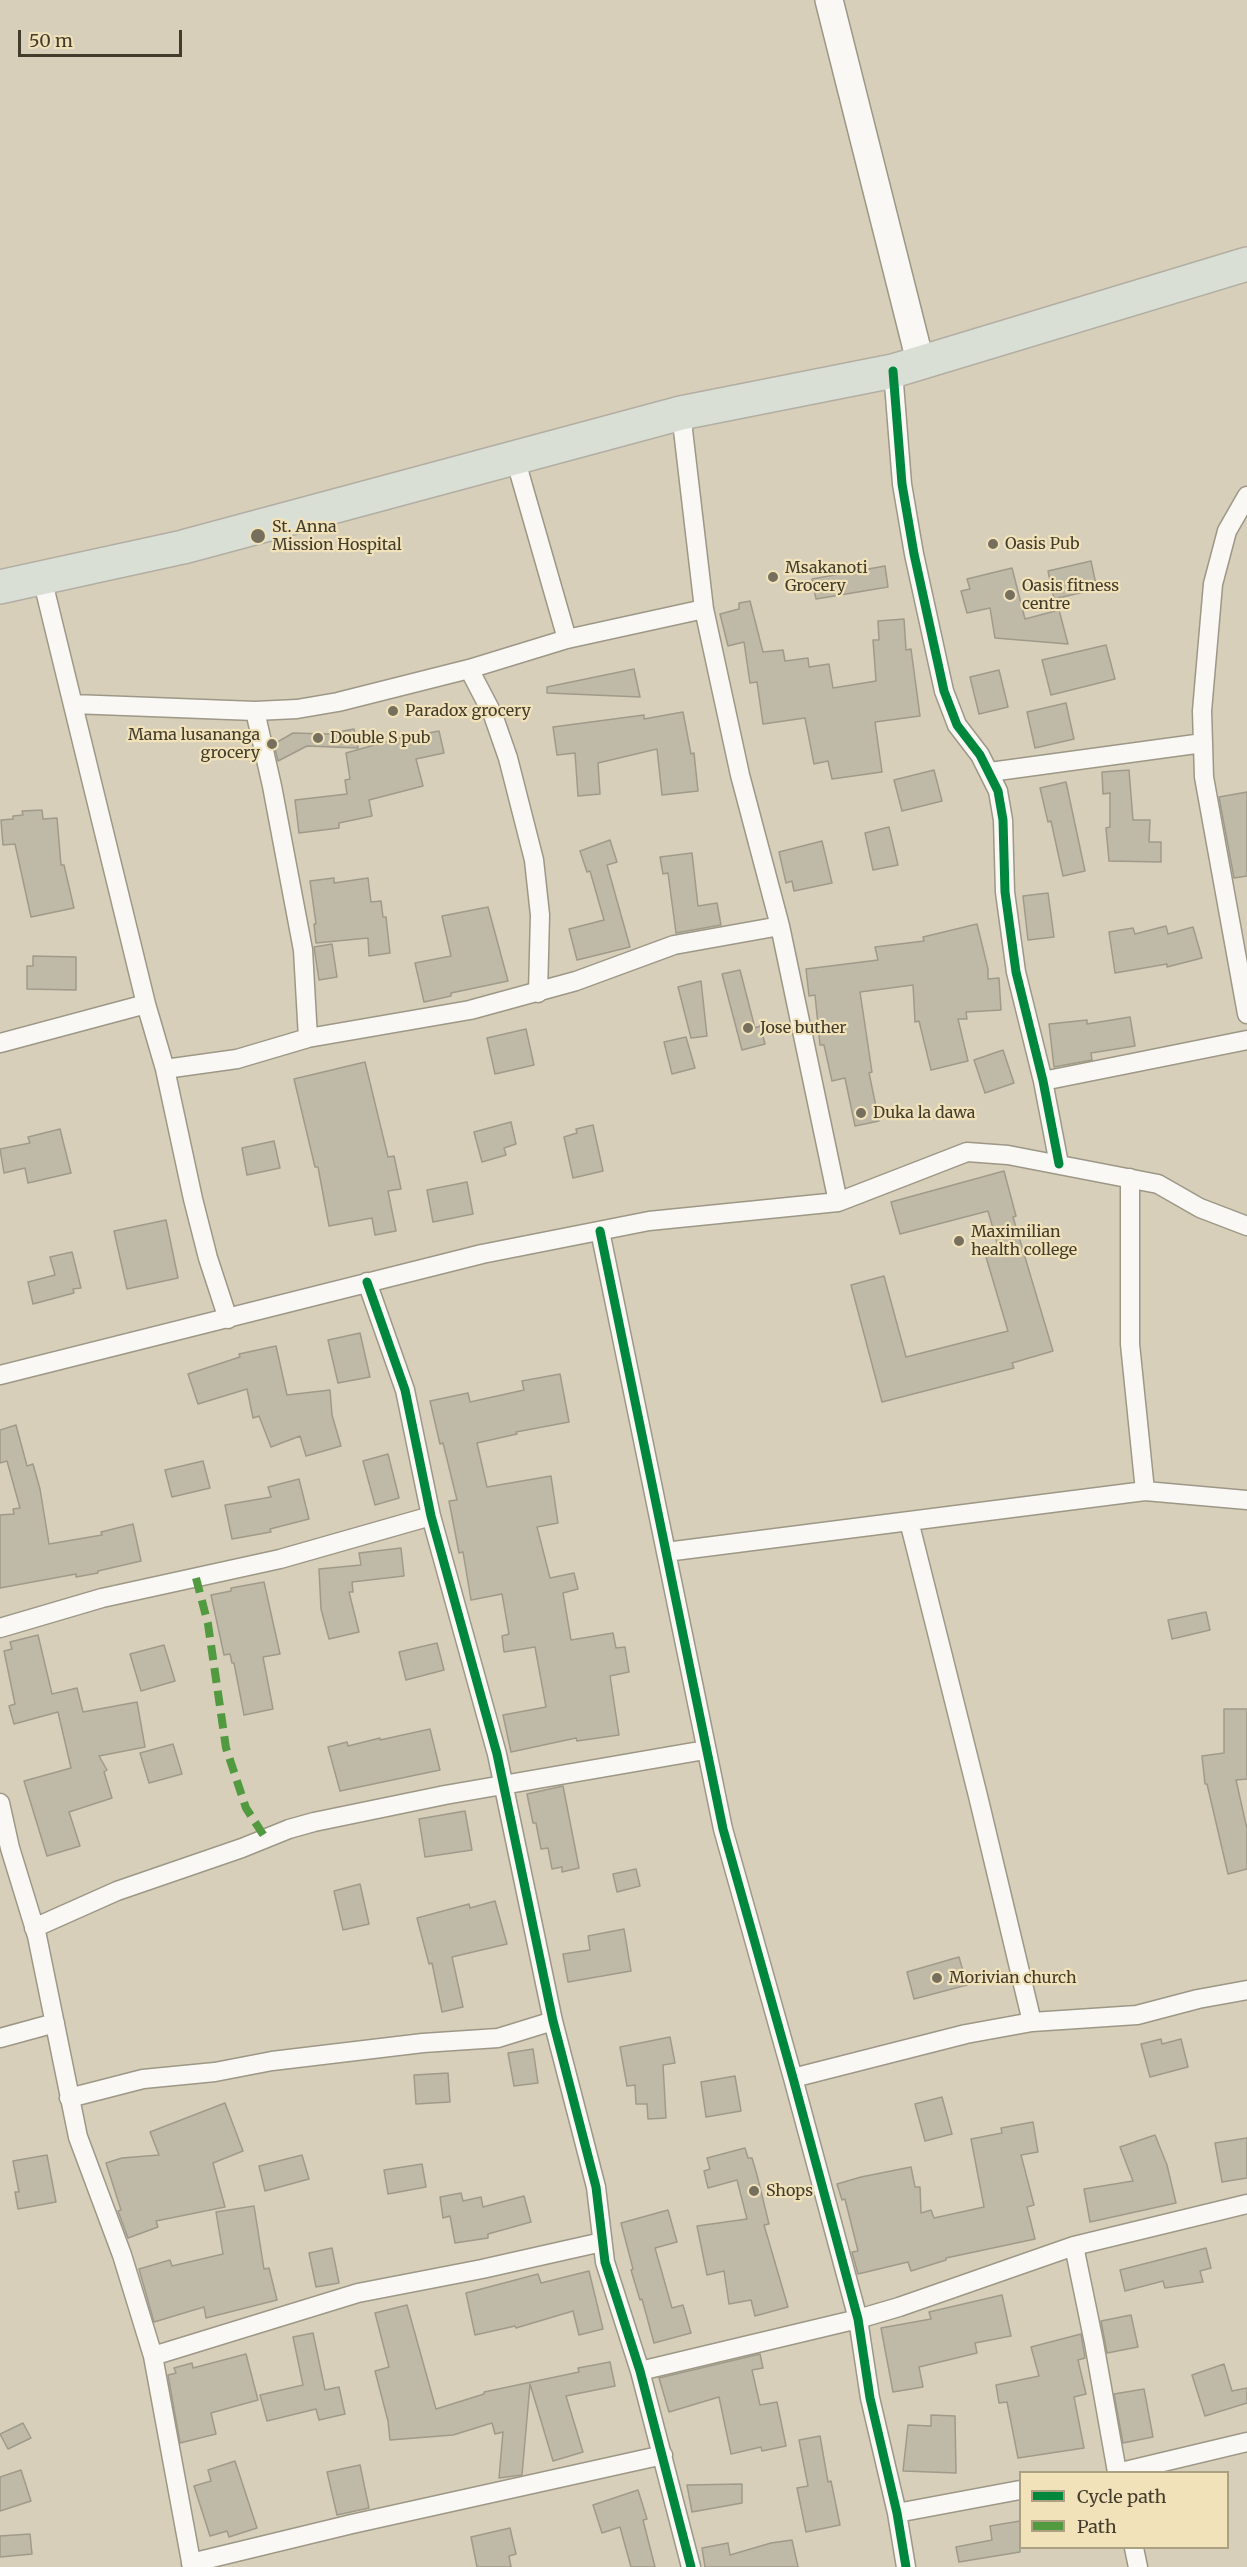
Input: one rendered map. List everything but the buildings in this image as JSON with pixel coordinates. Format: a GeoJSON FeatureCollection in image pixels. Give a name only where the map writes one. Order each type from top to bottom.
{"type":"FeatureCollection","features":[{"type":"Feature","properties":{"kind":"highway"},"geometry":{"type":"LineString","coordinates":[[0,587],[183,547],[681,413],[906,366],[1247,264]]}},
{"type":"Feature","properties":{"kind":"street"},"geometry":{"type":"LineString","coordinates":[[829,0],[906,366],[902,484],[914,554],[944,691],[957,725],[980,755],[998,791],[1003,820],[1005,892],[1016,972],[1043,1081],[1059,1164]]}},
{"type":"Feature","properties":{"kind":"street"},"geometry":{"type":"LineString","coordinates":[[681,413],[704,609],[740,775],[780,926],[838,1202]]}},
{"type":"Feature","properties":{"kind":"street"},"geometry":{"type":"LineString","coordinates":[[515,458],[567,639]]}},
{"type":"Feature","properties":{"kind":"street"},"geometry":{"type":"LineString","coordinates":[[1247,496],[1227,531],[1213,584],[1202,711],[1204,777],[1247,1014]]}},
{"type":"Feature","properties":{"kind":"street"},"geometry":{"type":"LineString","coordinates":[[42,578],[146,1004],[165,1069],[193,1199],[208,1258],[228,1318]]}},
{"type":"Feature","properties":{"kind":"street"},"geometry":{"type":"LineString","coordinates":[[73,704],[255,711],[297,709],[338,702],[469,669],[567,639],[704,609]]}},
{"type":"Feature","properties":{"kind":"street"},"geometry":{"type":"LineString","coordinates":[[469,669],[493,715],[508,758],[534,860],[540,915],[538,993]]}},
{"type":"Feature","properties":{"kind":"street"},"geometry":{"type":"LineString","coordinates":[[255,711],[272,786],[303,950],[308,1038]]}},
{"type":"Feature","properties":{"kind":"street"},"geometry":{"type":"LineString","coordinates":[[990,772],[1203,743]]}},
{"type":"Feature","properties":{"kind":"street"},"geometry":{"type":"LineString","coordinates":[[165,1069],[237,1059],[308,1038],[470,1010],[538,993],[674,945],[780,926]]}},
{"type":"Feature","properties":{"kind":"street"},"geometry":{"type":"LineString","coordinates":[[0,1043],[146,1004]]}},
{"type":"Feature","properties":{"kind":"street"},"geometry":{"type":"LineString","coordinates":[[1043,1081],[1247,1040]]}},
{"type":"Feature","properties":{"kind":"street"},"geometry":{"type":"LineString","coordinates":[[0,1375],[482,1254],[695,1215],[838,1202],[967,1152],[1008,1155],[1158,1184],[1200,1208],[1247,1226]]}},
{"type":"Feature","properties":{"kind":"street"},"geometry":{"type":"LineString","coordinates":[[1130,1179],[1130,1344],[1145,1491]]}},
{"type":"Feature","properties":{"kind":"street"},"geometry":{"type":"LineString","coordinates":[[600,1231],[705,1750],[732,1861],[858,2319],[870,2398],[897,2513],[906,2567]]}},
{"type":"Feature","properties":{"kind":"street"},"geometry":{"type":"LineString","coordinates":[[367,1282],[405,1390],[431,1516],[497,1754],[553,2021],[596,2187],[605,2262],[640,2371],[690,2567]]}},
{"type":"Feature","properties":{"kind":"street"},"geometry":{"type":"LineString","coordinates":[[666,1552],[1145,1491],[1247,1500]]}},
{"type":"Feature","properties":{"kind":"street"},"geometry":{"type":"LineString","coordinates":[[0,1628],[102,1598],[280,1559],[431,1516]]}},
{"type":"Feature","properties":{"kind":"street"},"geometry":{"type":"LineString","coordinates":[[909,1521],[1032,2022]]}},
{"type":"Feature","properties":{"kind":"street"},"geometry":{"type":"LineString","coordinates":[[34,1928],[117,1891],[226,1854],[289,1829],[342,1815],[705,1750]]}},
{"type":"Feature","properties":{"kind":"street"},"geometry":{"type":"LineString","coordinates":[[0,1803],[10,1848],[34,1928],[78,2137],[122,2255],[153,2356],[192,2565],[352,2524],[663,2456]]}},
{"type":"Feature","properties":{"kind":"street"},"geometry":{"type":"LineString","coordinates":[[793,2078],[966,2034],[1032,2022],[1137,2015],[1198,1999],[1247,1990]]}},
{"type":"Feature","properties":{"kind":"street"},"geometry":{"type":"LineString","coordinates":[[69,2098],[143,2079],[215,2072],[272,2061],[423,2043],[498,2038],[553,2021]]}},
{"type":"Feature","properties":{"kind":"street"},"geometry":{"type":"LineString","coordinates":[[0,2038],[55,2023]]}},
{"type":"Feature","properties":{"kind":"street"},"geometry":{"type":"LineString","coordinates":[[640,2371],[858,2319],[1074,2246],[1247,2204]]}},
{"type":"Feature","properties":{"kind":"street"},"geometry":{"type":"LineString","coordinates":[[153,2356],[358,2294],[602,2242]]}},
{"type":"Feature","properties":{"kind":"street"},"geometry":{"type":"LineString","coordinates":[[1074,2246],[1119,2471]]}},
{"type":"Feature","properties":{"kind":"street"},"geometry":{"type":"LineString","coordinates":[[1123,2471],[1247,2442]]}},
{"type":"Feature","properties":{"kind":"street"},"geometry":{"type":"LineString","coordinates":[[897,2513],[1019,2490]]}},
{"type":"Feature","properties":{"kind":"street"},"geometry":{"type":"LineString","coordinates":[[1134,2549],[1138,2567]]}},
{"type":"Feature","properties":{"kind":"marked path"},"geometry":{"type":"LineString","coordinates":[[196,1578],[208,1624],[226,1748],[246,1808],[266,1839]]}},
{"type":"Feature","properties":{"kind":"cycle path"},"geometry":{"type":"LineString","coordinates":[[893,371],[902,484],[914,554],[944,691],[957,725],[980,755],[998,791],[1003,820],[1005,892],[1016,972],[1043,1081],[1059,1164]]}},
{"type":"Feature","properties":{"kind":"cycle path"},"geometry":{"type":"LineString","coordinates":[[600,1231],[723,1829],[858,2319],[870,2398],[897,2513],[906,2567]]}},
{"type":"Feature","properties":{"kind":"cycle path"},"geometry":{"type":"LineString","coordinates":[[367,1282],[405,1390],[431,1516],[497,1754],[553,2021],[596,2187],[605,2262],[640,2371],[691,2567]]}},
{"type":"Feature","properties":{"kind":"place","name":"St. Anna Mission Hospital"},"geometry":{"type":"Point","coordinates":[258,536]}},
{"type":"Feature","properties":{"kind":"place","name":"Oasis Pub"},"geometry":{"type":"Point","coordinates":[993,544]}},
{"type":"Feature","properties":{"kind":"place","name":"Msakanoti Grocery"},"geometry":{"type":"Point","coordinates":[773,577]}},
{"type":"Feature","properties":{"kind":"place","name":"Oasis fitness centre"},"geometry":{"type":"Point","coordinates":[1010,595]}},
{"type":"Feature","properties":{"kind":"place","name":"Paradox grocery"},"geometry":{"type":"Point","coordinates":[393,711]}},
{"type":"Feature","properties":{"kind":"place","name":"Double S pub"},"geometry":{"type":"Point","coordinates":[318,738]}},
{"type":"Feature","properties":{"kind":"place","name":"Mama lusananga grocery"},"geometry":{"type":"Point","coordinates":[272,744]}},
{"type":"Feature","properties":{"kind":"place","name":"Jose buther"},"geometry":{"type":"Point","coordinates":[748,1028]}},
{"type":"Feature","properties":{"kind":"place","name":"Duka la dawa"},"geometry":{"type":"Point","coordinates":[861,1113]}},
{"type":"Feature","properties":{"kind":"place","name":"Maximilian health college"},"geometry":{"type":"Point","coordinates":[959,1241]}},
{"type":"Feature","properties":{"kind":"place","name":"Morivian church"},"geometry":{"type":"Point","coordinates":[937,1978]}},
{"type":"Feature","properties":{"kind":"place","name":"Shops"},"geometry":{"type":"Point","coordinates":[754,2191]}}]}
